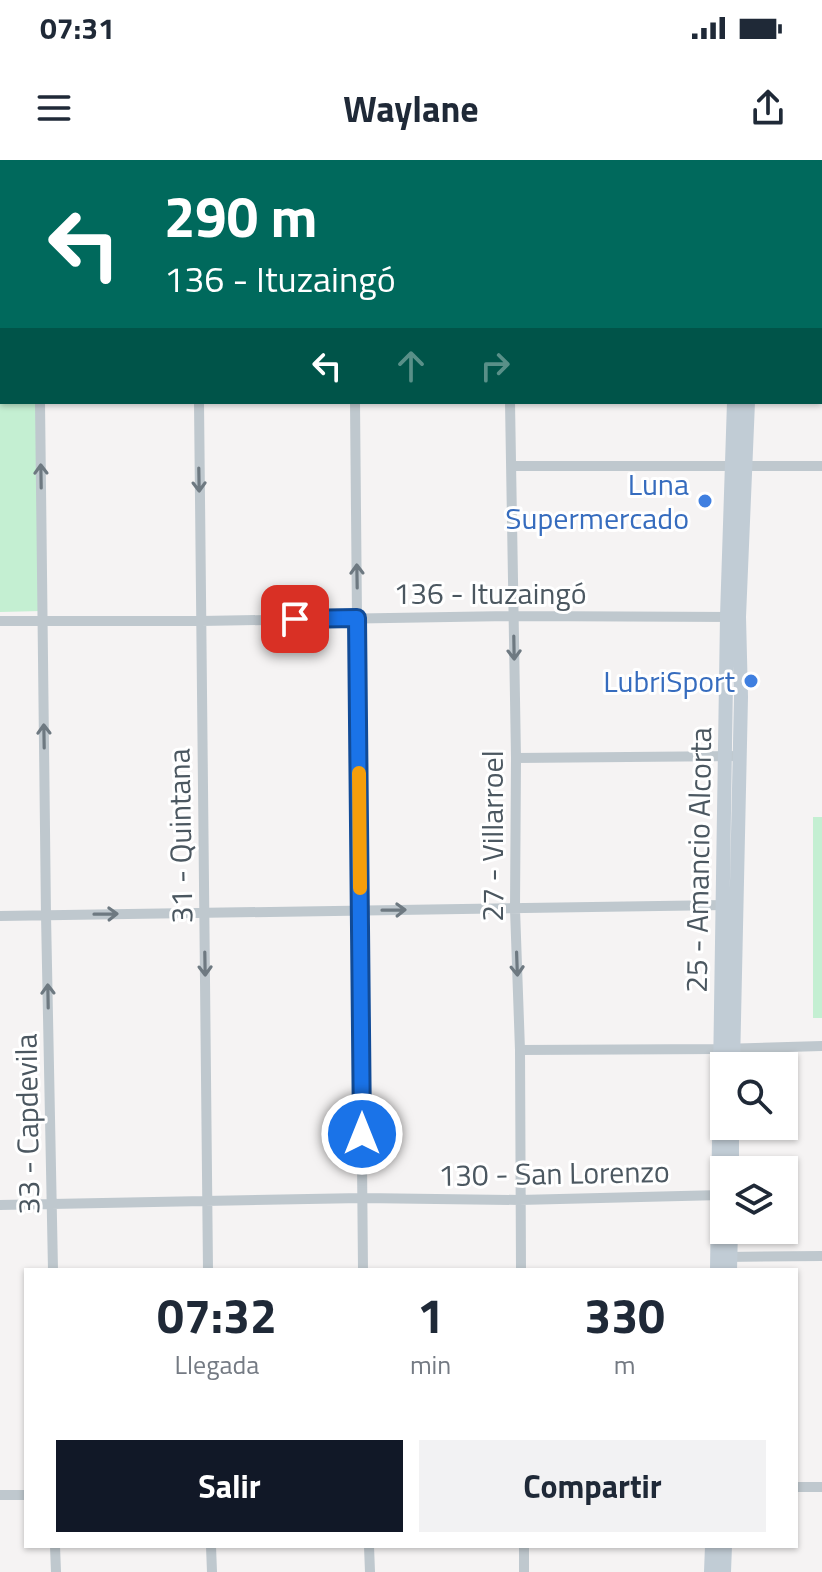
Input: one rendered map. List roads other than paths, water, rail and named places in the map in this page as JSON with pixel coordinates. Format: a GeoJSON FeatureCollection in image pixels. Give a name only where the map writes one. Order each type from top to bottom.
{"type":"FeatureCollection","features":[{"type":"Feature","properties":{"kind":"main road"},"geometry":{"type":"LineString","coordinates":[[734,404],[739,465]]}},
{"type":"Feature","properties":{"kind":"main road"},"geometry":{"type":"LineString","coordinates":[[723,1156],[728,1049],[733,616],[739,465],[748,404]]}},
{"type":"Feature","properties":{"kind":"main road"},"geometry":{"type":"LineString","coordinates":[[711,1572],[712,1548]]}},
{"type":"Feature","properties":{"kind":"main road"},"geometry":{"type":"LineString","coordinates":[[724,1572],[725,1548]]}},
{"type":"Feature","properties":{"kind":"street","name":"33 - Capdevila"},"geometry":{"type":"LineString","coordinates":[[40,404],[53,1268]]}},
{"type":"Feature","properties":{"kind":"street","name":"31 - Quintana"},"geometry":{"type":"LineString","coordinates":[[199,404],[208,1268]]}},
{"type":"Feature","properties":{"kind":"street"},"geometry":{"type":"LineString","coordinates":[[355,404],[363,1268]]}},
{"type":"Feature","properties":{"kind":"street","name":"27 - Villarroel"},"geometry":{"type":"LineString","coordinates":[[510,404],[521,1268]]}},
{"type":"Feature","properties":{"kind":"street"},"geometry":{"type":"LineString","coordinates":[[511,466],[822,466]]}},
{"type":"Feature","properties":{"kind":"street","name":"136 - Ituzaingó"},"geometry":{"type":"LineString","coordinates":[[0,621],[733,616]]}},
{"type":"Feature","properties":{"kind":"street"},"geometry":{"type":"LineString","coordinates":[[516,758],[733,757]]}},
{"type":"Feature","properties":{"kind":"street"},"geometry":{"type":"LineString","coordinates":[[0,916],[730,905]]}},
{"type":"Feature","properties":{"kind":"street"},"geometry":{"type":"LineString","coordinates":[[520,1050],[822,1046]]}},
{"type":"Feature","properties":{"kind":"street","name":"130 - San Lorenzo"},"geometry":{"type":"LineString","coordinates":[[0,1205],[710,1195]]}},
{"type":"Feature","properties":{"kind":"street"},"geometry":{"type":"LineString","coordinates":[[724,1263],[822,1256]]}},
{"type":"Feature","properties":{"kind":"street"},"geometry":{"type":"LineString","coordinates":[[798,1487],[822,1487]]}},
{"type":"Feature","properties":{"kind":"street"},"geometry":{"type":"LineString","coordinates":[[0,1495],[24,1495]]}},
{"type":"Feature","properties":{"kind":"street"},"geometry":{"type":"LineString","coordinates":[[55,1548],[56,1572]]}},
{"type":"Feature","properties":{"kind":"street"},"geometry":{"type":"LineString","coordinates":[[211,1548],[212,1572]]}},
{"type":"Feature","properties":{"kind":"street"},"geometry":{"type":"LineString","coordinates":[[369,1548],[370,1572]]}},
{"type":"Feature","properties":{"kind":"street"},"geometry":{"type":"LineString","coordinates":[[524,1548],[524,1572]]}},
{"type":"Feature","properties":{"kind":"place","name":"Luna Supermercado"},"geometry":{"type":"Point","coordinates":[705,501]}},
{"type":"Feature","properties":{"kind":"place","name":"LubriSport"},"geometry":{"type":"Point","coordinates":[751,681]}}]}
